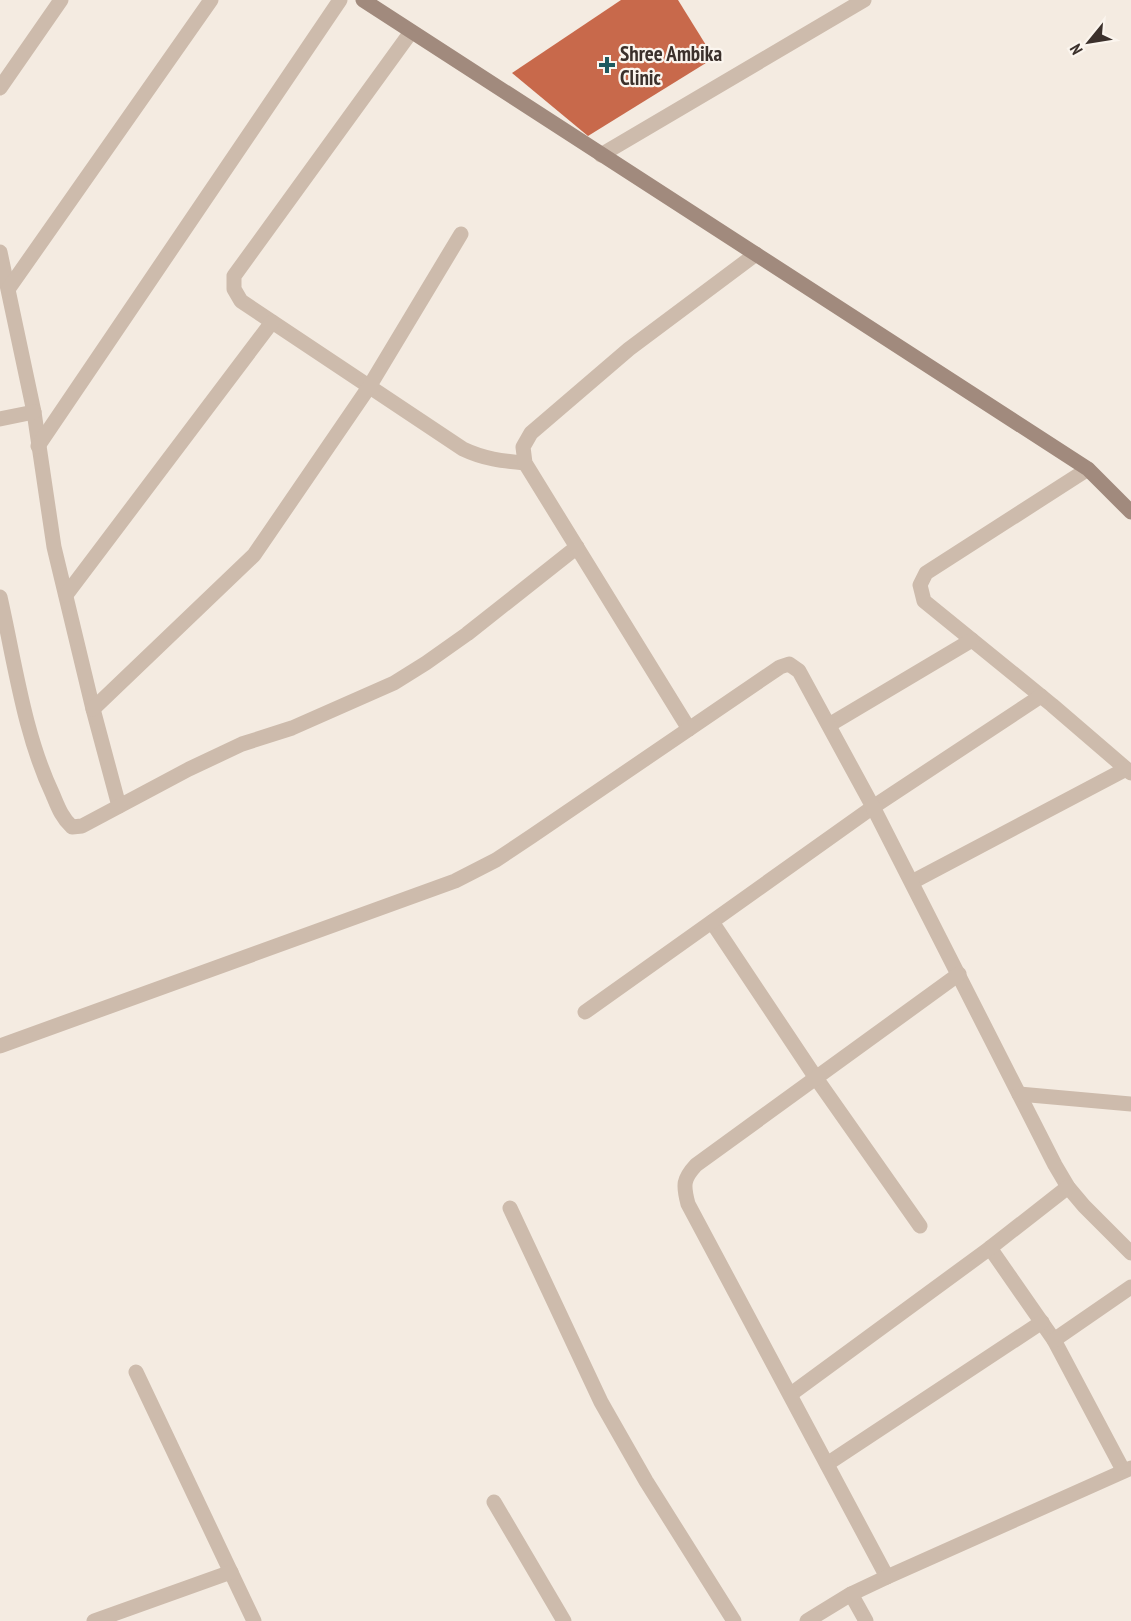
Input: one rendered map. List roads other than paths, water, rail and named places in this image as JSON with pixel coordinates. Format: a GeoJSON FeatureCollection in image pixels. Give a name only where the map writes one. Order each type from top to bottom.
{"type":"FeatureCollection","features":[{"type":"Feature","properties":{"kind":"main road"},"geometry":{"type":"LineString","coordinates":[[363,0],[1088,469],[1131,512]]}},
{"type":"Feature","properties":{"kind":"street"},"geometry":{"type":"LineString","coordinates":[[0,88],[61,0]]}},
{"type":"Feature","properties":{"kind":"street"},"geometry":{"type":"LineString","coordinates":[[9,288],[211,0]]}},
{"type":"Feature","properties":{"kind":"street"},"geometry":{"type":"LineString","coordinates":[[38,446],[340,0]]}},
{"type":"Feature","properties":{"kind":"street"},"geometry":{"type":"LineString","coordinates":[[601,154],[864,0]]}},
{"type":"Feature","properties":{"kind":"street"},"geometry":{"type":"LineString","coordinates":[[411,32],[234,276],[234,289],[241,301],[463,449],[479,457],[496,461],[525,463]]}},
{"type":"Feature","properties":{"kind":"street"},"geometry":{"type":"LineString","coordinates":[[93,709],[255,555],[369,387],[461,234]]}},
{"type":"Feature","properties":{"kind":"street"},"geometry":{"type":"LineString","coordinates":[[0,252],[34,412],[54,547],[119,806]]}},
{"type":"Feature","properties":{"kind":"street"},"geometry":{"type":"LineString","coordinates":[[689,729],[525,463],[523,447],[531,433],[629,350],[756,254]]}},
{"type":"Feature","properties":{"kind":"street"},"geometry":{"type":"LineString","coordinates":[[66,595],[272,322]]}},
{"type":"Feature","properties":{"kind":"street"},"geometry":{"type":"LineString","coordinates":[[0,419],[34,412]]}},
{"type":"Feature","properties":{"kind":"street"},"geometry":{"type":"LineString","coordinates":[[912,882],[1129,771],[924,601],[920,585],[926,573],[1088,469]]}},
{"type":"Feature","properties":{"kind":"street"},"geometry":{"type":"LineString","coordinates":[[0,597],[33,744],[43,775],[64,820],[72,827],[82,826],[189,769],[242,744],[292,728],[394,682],[467,634],[577,547]]}},
{"type":"Feature","properties":{"kind":"street"},"geometry":{"type":"LineString","coordinates":[[829,725],[972,640]]}},
{"type":"Feature","properties":{"kind":"street"},"geometry":{"type":"LineString","coordinates":[[0,1046],[455,881],[496,860],[780,667],[789,664],[799,671],[873,807],[1068,1187],[1131,1253]]}},
{"type":"Feature","properties":{"kind":"street"},"geometry":{"type":"LineString","coordinates":[[585,1012],[873,807],[1041,696]]}},
{"type":"Feature","properties":{"kind":"street"},"geometry":{"type":"LineString","coordinates":[[712,922],[816,1078],[920,1226]]}},
{"type":"Feature","properties":{"kind":"street"},"geometry":{"type":"LineString","coordinates":[[887,1577],[688,1204],[684,1190],[686,1176],[696,1165],[959,974]]}},
{"type":"Feature","properties":{"kind":"street"},"geometry":{"type":"LineString","coordinates":[[1019,1094],[1131,1104]]}},
{"type":"Feature","properties":{"kind":"street"},"geometry":{"type":"LineString","coordinates":[[791,1394],[990,1248],[1068,1187]]}},
{"type":"Feature","properties":{"kind":"street"},"geometry":{"type":"LineString","coordinates":[[510,1208],[601,1402],[646,1481],[734,1621]]}},
{"type":"Feature","properties":{"kind":"street"},"geometry":{"type":"LineString","coordinates":[[807,1621],[851,1594],[1127,1469],[1054,1340],[990,1248]]}},
{"type":"Feature","properties":{"kind":"street"},"geometry":{"type":"LineString","coordinates":[[1054,1340],[1131,1287]]}},
{"type":"Feature","properties":{"kind":"street"},"geometry":{"type":"LineString","coordinates":[[827,1464],[1042,1322]]}},
{"type":"Feature","properties":{"kind":"street"},"geometry":{"type":"LineString","coordinates":[[136,1372],[255,1621]]}},
{"type":"Feature","properties":{"kind":"street"},"geometry":{"type":"LineString","coordinates":[[494,1502],[564,1621]]}},
{"type":"Feature","properties":{"kind":"street"},"geometry":{"type":"LineString","coordinates":[[94,1621],[231,1572]]}},
{"type":"Feature","properties":{"kind":"street"},"geometry":{"type":"LineString","coordinates":[[851,1594],[866,1621]]}},
{"type":"Feature","properties":{"kind":"place","name":"Shree Ambika Clinic"},"geometry":{"type":"Point","coordinates":[607,65]}}]}
